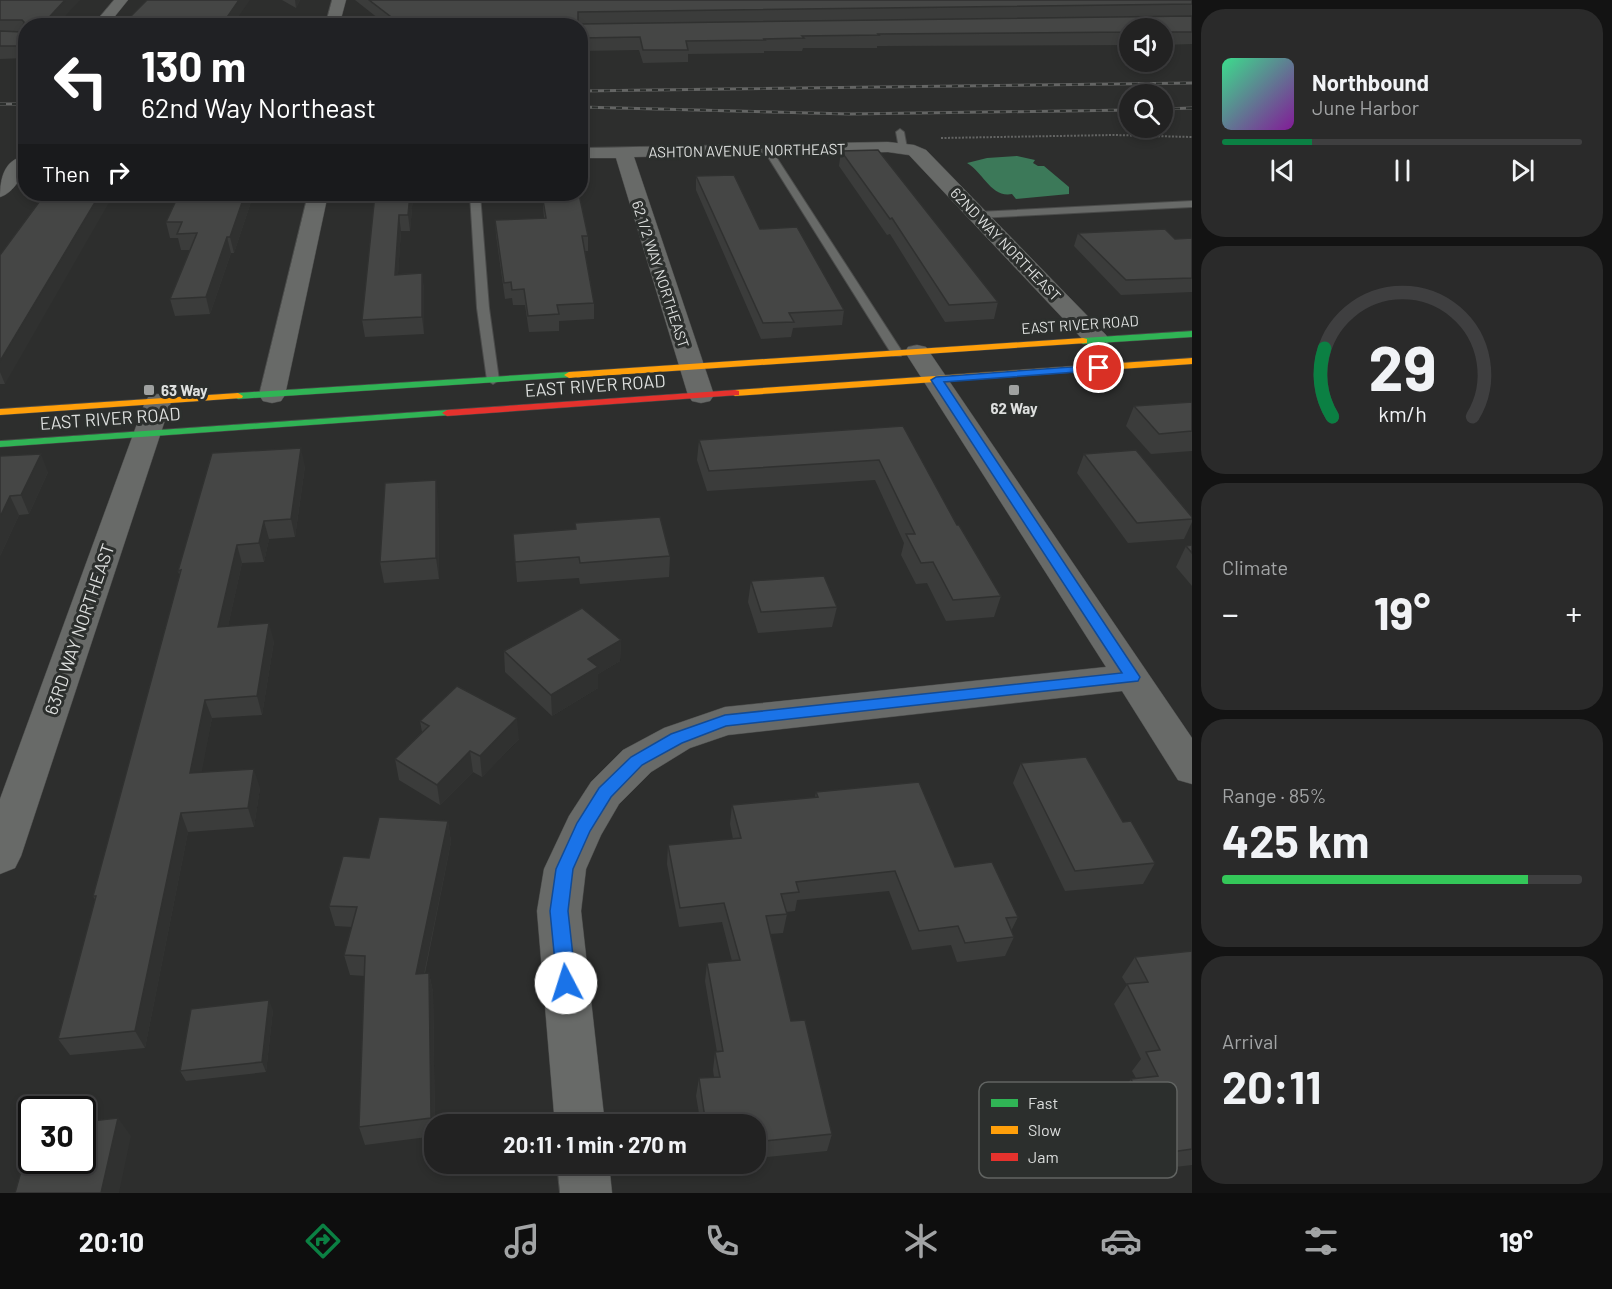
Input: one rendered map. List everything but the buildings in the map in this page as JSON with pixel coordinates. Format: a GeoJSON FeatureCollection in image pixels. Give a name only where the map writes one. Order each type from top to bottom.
{"type":"FeatureCollection","features":[{"type":"Feature","properties":{"kind":"main road","name":"EAST RIVER ROAD"},"geometry":{"type":"LineString","coordinates":[[0,412],[1192,333]]}},
{"type":"Feature","properties":{"kind":"main road","name":"EAST RIVER ROAD"},"geometry":{"type":"LineString","coordinates":[[0,444],[1192,361]]}},
{"type":"Feature","properties":{"kind":"street"},"geometry":{"type":"LineString","coordinates":[[106,18],[121,0]]}},
{"type":"Feature","properties":{"kind":"street"},"geometry":{"type":"LineString","coordinates":[[334,18],[339,0]]}},
{"type":"Feature","properties":{"kind":"street","name":"ASHTON AVENUE NORTHEAST"},"geometry":{"type":"LineString","coordinates":[[588,153],[767,149],[904,142]]}},
{"type":"Feature","properties":{"kind":"street","name":"62ND WAY NORTHEAST"},"geometry":{"type":"LineString","coordinates":[[904,142],[920,154],[1097,340]]}},
{"type":"Feature","properties":{"kind":"street","name":"62 1/2 WAY NORTHEAST"},"geometry":{"type":"LineString","coordinates":[[623,152],[701,395]]}},
{"type":"Feature","properties":{"kind":"street"},"geometry":{"type":"LineString","coordinates":[[0,164],[18,163]]}},
{"type":"Feature","properties":{"kind":"street"},"geometry":{"type":"LineString","coordinates":[[0,190],[18,169]]}},
{"type":"Feature","properties":{"kind":"street"},"geometry":{"type":"LineString","coordinates":[[272,395],[316,201]]}},
{"type":"Feature","properties":{"kind":"street"},"geometry":{"type":"LineString","coordinates":[[907,352],[936,380],[1192,769]]}},
{"type":"Feature","properties":{"kind":"street","name":"63RD WAY NORTHEAST"},"geometry":{"type":"LineString","coordinates":[[0,856],[158,402]]}},
{"type":"Feature","properties":{"kind":"street"},"geometry":{"type":"LineString","coordinates":[[579,1114],[559,911],[565,869],[583,828],[605,793],[637,761],[677,738],[725,721],[1132,677]]}},
{"type":"Feature","properties":{"kind":"street"},"geometry":{"type":"LineString","coordinates":[[585,1174],[586,1193]]}},
{"type":"Feature","properties":{"kind":"lane"},"geometry":{"type":"LineString","coordinates":[[767,149],[907,352]]}},
{"type":"Feature","properties":{"kind":"lane"},"geometry":{"type":"LineString","coordinates":[[475,201],[483,308],[493,380]]}},
{"type":"Feature","properties":{"kind":"lane"},"geometry":{"type":"LineString","coordinates":[[978,215],[1192,204]]}},
{"type":"Feature","properties":{"kind":"path"},"geometry":{"type":"LineString","coordinates":[[904,142],[1096,135],[1192,137]]}},
{"type":"Feature","properties":{"kind":"shaded area"},"geometry":{"type":"Polygon","coordinates":[[[1017,156],[1035,160],[1033,163],[1044,166],[1069,187],[1069,194],[1016,199],[1012,194],[998,192],[967,163],[987,158],[1017,156]]]}},
{"type":"Feature","properties":{"kind":"railway"},"geometry":{"type":"LineString","coordinates":[[588,91],[1192,83]]}},
{"type":"Feature","properties":{"kind":"railway"},"geometry":{"type":"LineString","coordinates":[[0,104],[18,104]]}},
{"type":"Feature","properties":{"kind":"railway"},"geometry":{"type":"LineString","coordinates":[[588,107],[850,114],[1119,110]]}},
{"type":"Feature","properties":{"kind":"railway"},"geometry":{"type":"LineString","coordinates":[[1173,109],[1192,108]]}},
{"type":"Feature","properties":{"kind":"traffic: fast"},"geometry":{"type":"LineString","coordinates":[[1083,341],[1192,334]]}},
{"type":"Feature","properties":{"kind":"traffic: fast"},"geometry":{"type":"LineString","coordinates":[[238,396],[569,375]]}},
{"type":"Feature","properties":{"kind":"traffic: fast"},"geometry":{"type":"LineString","coordinates":[[0,444],[447,413]]}},
{"type":"Feature","properties":{"kind":"traffic: slow"},"geometry":{"type":"LineString","coordinates":[[569,375],[1083,341]]}},
{"type":"Feature","properties":{"kind":"traffic: slow"},"geometry":{"type":"LineString","coordinates":[[735,393],[1192,361]]}},
{"type":"Feature","properties":{"kind":"traffic: slow"},"geometry":{"type":"LineString","coordinates":[[0,412],[238,396]]}},
{"type":"Feature","properties":{"kind":"traffic: jam"},"geometry":{"type":"LineString","coordinates":[[447,413],[735,393]]}},
{"type":"Feature","properties":{"kind":"place","name":"63 Way"},"geometry":{"type":"Point","coordinates":[149,390]}},
{"type":"Feature","properties":{"kind":"place","name":"62 Way"},"geometry":{"type":"Point","coordinates":[1014,390]}},
{"type":"Feature","properties":{"kind":"route"},"geometry":{"type":"LineString","coordinates":[[566,983],[559,911],[565,869],[583,828],[605,793],[637,761],[677,738],[725,721],[1132,677],[936,380],[1099,368]]}}]}
